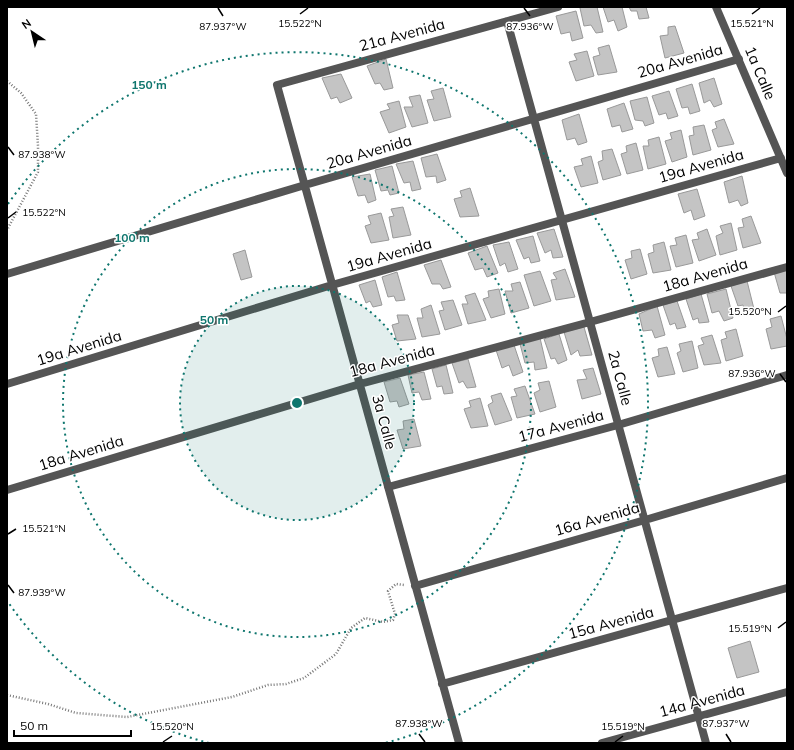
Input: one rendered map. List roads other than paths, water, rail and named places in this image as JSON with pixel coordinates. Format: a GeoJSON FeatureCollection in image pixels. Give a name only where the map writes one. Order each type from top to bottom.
{"type":"FeatureCollection","features":[{"type":"Feature","properties":{"kind":"street","name":"21a Avenida"},"geometry":{"type":"LineString","coordinates":[[277,84],[558,7]]}},
{"type":"Feature","properties":{"kind":"street","name":"1a Calle"},"geometry":{"type":"LineString","coordinates":[[716,7],[787,173]]}},
{"type":"Feature","properties":{"kind":"street","name":"2a Calle"},"geometry":{"type":"LineString","coordinates":[[507,21],[706,743]]}},
{"type":"Feature","properties":{"kind":"street","name":"20a Avenida"},"geometry":{"type":"LineString","coordinates":[[7,274],[305,185],[739,59]]}},
{"type":"Feature","properties":{"kind":"street","name":"3a Calle"},"geometry":{"type":"LineString","coordinates":[[277,84],[459,743]]}},
{"type":"Feature","properties":{"kind":"street","name":"19a Avenida"},"geometry":{"type":"LineString","coordinates":[[7,384],[332,286],[781,158]]}},
{"type":"Feature","properties":{"kind":"street","name":"18a Avenida"},"geometry":{"type":"LineString","coordinates":[[7,490],[360,384],[787,267]]}},
{"type":"Feature","properties":{"kind":"street","name":"17a Avenida"},"geometry":{"type":"LineString","coordinates":[[388,487],[618,425],[787,375]]}},
{"type":"Feature","properties":{"kind":"street","name":"16a Avenida"},"geometry":{"type":"LineString","coordinates":[[415,586],[787,478]]}},
{"type":"Feature","properties":{"kind":"street","name":"15a Avenida"},"geometry":{"type":"LineString","coordinates":[[442,684],[787,588]]}},
{"type":"Feature","properties":{"kind":"street","name":"14a Avenida"},"geometry":{"type":"LineString","coordinates":[[602,743],[787,692]]}}]}
